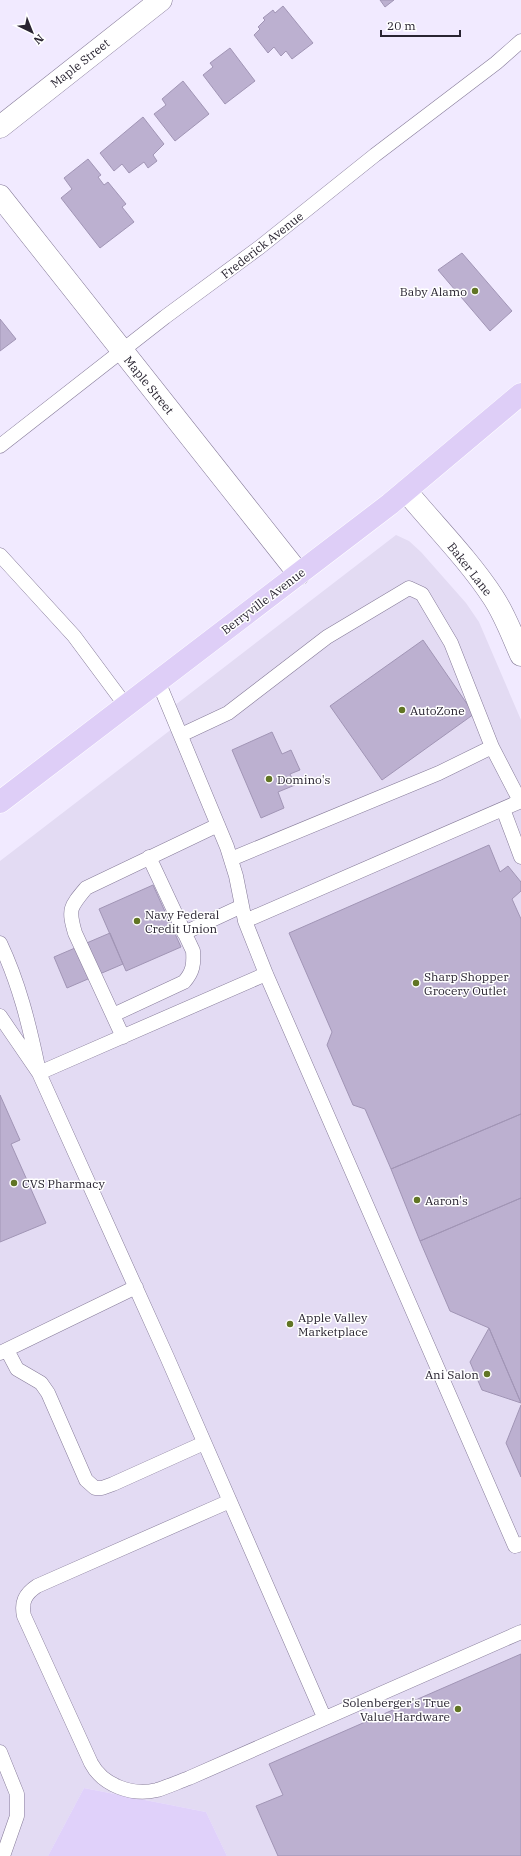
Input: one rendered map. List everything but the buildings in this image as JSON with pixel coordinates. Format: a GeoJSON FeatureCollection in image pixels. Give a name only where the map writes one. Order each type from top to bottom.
{"type":"FeatureCollection","features":[{"type":"Feature","properties":{"kind":"main road","name":"Berryville Avenue"},"geometry":{"type":"LineString","coordinates":[[0,802],[406,491],[521,394]]}},
{"type":"Feature","properties":{"kind":"street","name":"Maple Street"},"geometry":{"type":"LineString","coordinates":[[0,127],[161,0]]}},
{"type":"Feature","properties":{"kind":"street","name":"Maple Street"},"geometry":{"type":"LineString","coordinates":[[0,196],[299,574]]}},
{"type":"Feature","properties":{"kind":"street","name":"Baker Lane"},"geometry":{"type":"LineString","coordinates":[[406,491],[479,578],[493,598],[521,655]]}},
{"type":"Feature","properties":{"kind":"lane","name":"Frederick Avenue"},"geometry":{"type":"LineString","coordinates":[[0,446],[122,351],[260,247],[375,155],[496,64],[521,41]]}},
{"type":"Feature","properties":{"kind":"lane"},"geometry":{"type":"LineString","coordinates":[[0,555],[74,636],[126,706]]}},
{"type":"Feature","properties":{"kind":"lane"},"geometry":{"type":"LineString","coordinates":[[180,736],[228,713],[327,637],[409,588],[422,594],[451,642],[492,748],[521,801],[245,921]]}},
{"type":"Feature","properties":{"kind":"lane"},"geometry":{"type":"LineString","coordinates":[[158,681],[231,859],[245,921],[266,974],[515,1546],[521,1544]]}},
{"type":"Feature","properties":{"kind":"lane"},"geometry":{"type":"LineString","coordinates":[[231,859],[439,773],[492,748]]}},
{"type":"Feature","properties":{"kind":"lane"},"geometry":{"type":"LineString","coordinates":[[503,809],[521,857]]}},
{"type":"Feature","properties":{"kind":"lane"},"geometry":{"type":"LineString","coordinates":[[123,1037],[75,933],[71,919],[72,904],[86,888],[218,825]]}},
{"type":"Feature","properties":{"kind":"lane"},"geometry":{"type":"LineString","coordinates":[[113,1015],[178,986],[191,975],[194,963],[193,950],[149,857]]}},
{"type":"Feature","properties":{"kind":"lane"},"geometry":{"type":"LineString","coordinates":[[184,932],[242,906]]}},
{"type":"Feature","properties":{"kind":"lane"},"geometry":{"type":"LineString","coordinates":[[0,943],[11,967],[27,1016],[39,1073]]}},
{"type":"Feature","properties":{"kind":"lane"},"geometry":{"type":"LineString","coordinates":[[39,1073],[266,974]]}},
{"type":"Feature","properties":{"kind":"lane"},"geometry":{"type":"LineString","coordinates":[[0,1016],[39,1073],[136,1287],[324,1717]]}},
{"type":"Feature","properties":{"kind":"lane"},"geometry":{"type":"LineString","coordinates":[[136,1287],[3,1351],[17,1369],[41,1383],[48,1393],[86,1480],[95,1488],[102,1488],[113,1484],[204,1443]]}},
{"type":"Feature","properties":{"kind":"lane"},"geometry":{"type":"LineString","coordinates":[[230,1501],[37,1586],[26,1595],[23,1600],[24,1616],[94,1768],[106,1780],[116,1786],[141,1792],[157,1790],[189,1778],[324,1717],[521,1632]]}},
{"type":"Feature","properties":{"kind":"lane"},"geometry":{"type":"LineString","coordinates":[[0,1752],[17,1794],[17,1816],[3,1856]]}},
{"type":"Feature","properties":{"kind":"shaded area"},"geometry":{"type":"Polygon","coordinates":[[[396,535],[409,541],[421,552],[466,603],[479,622],[521,720],[521,1856],[227,1856],[206,1812],[84,1788],[48,1856],[0,1856],[0,861],[177,725],[170,709],[396,535]]]}},
{"type":"Feature","properties":{"kind":"shaded area"},"geometry":{"type":"Polygon","coordinates":[[[84,1788],[206,1812],[227,1856],[48,1856],[84,1788]]]}},
{"type":"Feature","properties":{"kind":"place","name":"Baby Alamo"},"geometry":{"type":"Point","coordinates":[475,291]}},
{"type":"Feature","properties":{"kind":"place","name":"AutoZone"},"geometry":{"type":"Point","coordinates":[402,710]}},
{"type":"Feature","properties":{"kind":"place","name":"Domino's"},"geometry":{"type":"Point","coordinates":[269,779]}},
{"type":"Feature","properties":{"kind":"place","name":"Navy Federal Credit Union"},"geometry":{"type":"Point","coordinates":[137,921]}},
{"type":"Feature","properties":{"kind":"place","name":"Sharp Shopper Grocery Outlet"},"geometry":{"type":"Point","coordinates":[416,983]}},
{"type":"Feature","properties":{"kind":"place","name":"CVS Pharmacy"},"geometry":{"type":"Point","coordinates":[14,1183]}},
{"type":"Feature","properties":{"kind":"place","name":"Aaron's"},"geometry":{"type":"Point","coordinates":[417,1200]}},
{"type":"Feature","properties":{"kind":"place","name":"Apple Valley Marketplace"},"geometry":{"type":"Point","coordinates":[290,1324]}},
{"type":"Feature","properties":{"kind":"place","name":"Ani Salon"},"geometry":{"type":"Point","coordinates":[487,1374]}},
{"type":"Feature","properties":{"kind":"place","name":"Solenberger's True Value Hardware"},"geometry":{"type":"Point","coordinates":[458,1709]}}]}
